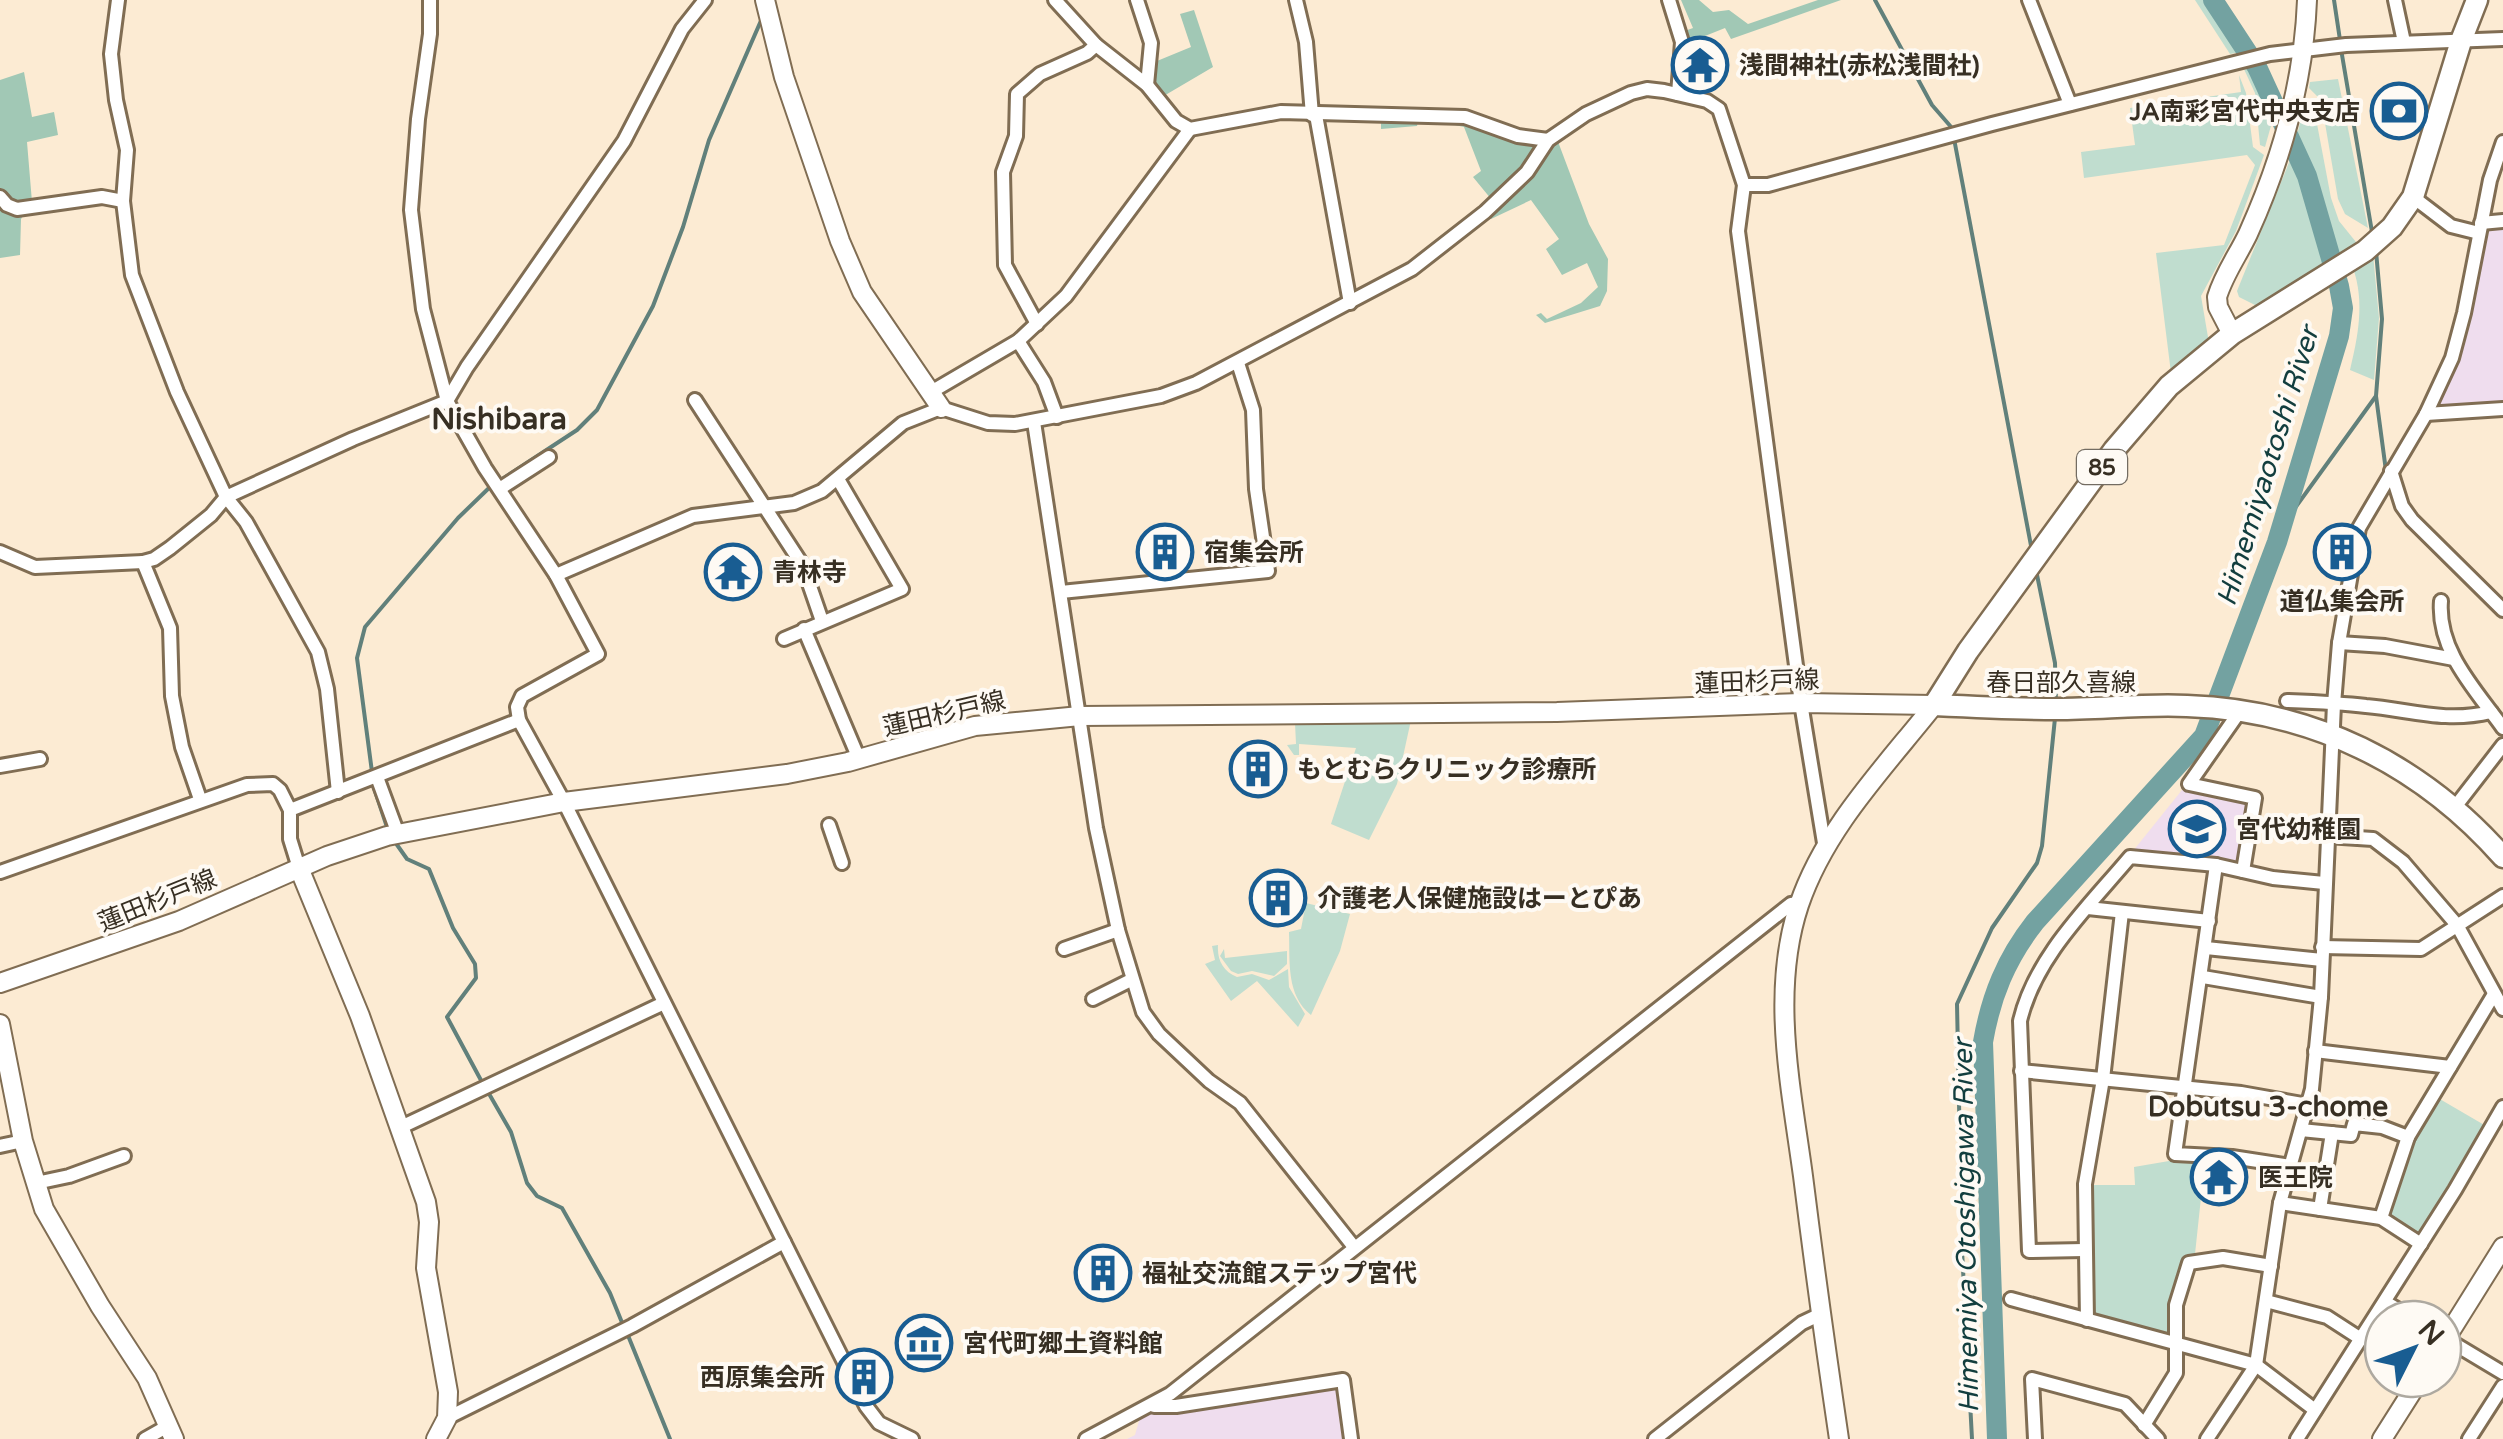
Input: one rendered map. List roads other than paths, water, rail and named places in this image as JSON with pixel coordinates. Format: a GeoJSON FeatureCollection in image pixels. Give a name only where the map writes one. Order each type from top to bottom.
{"type":"FeatureCollection","features":[{"type":"Feature","properties":{"kind":"main road","name":"85"},"geometry":{"type":"LineString","coordinates":[[1934,705],[1968,651],[2138,419],[2178,378],[2232,334],[2322,280],[2383,237],[2413,198],[2460,40],[2477,0]]}},
{"type":"Feature","properties":{"kind":"main road","name":"春日部久喜線"},"geometry":{"type":"LineString","coordinates":[[1934,705],[2050,709],[2188,706],[2237,711],[2332,734],[2399,767],[2455,808],[2503,857]]}},
{"type":"Feature","properties":{"kind":"street"},"geometry":{"type":"LineString","coordinates":[[118,0],[111,54],[127,150],[123,201],[132,275],[142,307],[226,497],[246,522],[318,652],[327,689],[338,792]]}},
{"type":"Feature","properties":{"kind":"street"},"geometry":{"type":"LineString","coordinates":[[430,0],[430,34],[411,210],[422,309],[447,401],[485,468],[556,575],[598,654],[522,696],[517,707],[520,720],[866,1406],[879,1423],[912,1439]]}},
{"type":"Feature","properties":{"kind":"street"},"geometry":{"type":"LineString","coordinates":[[0,552],[35,567],[154,560],[211,516],[226,497],[447,401],[624,142],[682,29],[704,0]]}},
{"type":"Feature","properties":{"kind":"street"},"geometry":{"type":"LineString","coordinates":[[765,0],[784,76],[862,292],[936,400],[988,423],[1034,422],[1161,396],[1238,362],[1412,269],[1485,212],[1528,172],[1548,140],[1592,110],[1631,92],[1648,89],[1678,94],[1718,108],[1744,185],[1738,230],[1801,703],[1825,849]]}},
{"type":"Feature","properties":{"kind":"street"},"geometry":{"type":"LineString","coordinates":[[1055,0],[1096,45],[1147,85],[1176,121],[1190,129],[1281,112],[1314,116],[1466,117],[1518,136],[1548,140]]}},
{"type":"Feature","properties":{"kind":"street"},"geometry":{"type":"LineString","coordinates":[[1137,0],[1151,43],[1147,85]]}},
{"type":"Feature","properties":{"kind":"street"},"geometry":{"type":"LineString","coordinates":[[1296,0],[1350,302]]}},
{"type":"Feature","properties":{"kind":"street"},"geometry":{"type":"LineString","coordinates":[[1669,0],[1682,42],[1678,94]]}},
{"type":"Feature","properties":{"kind":"street"},"geometry":{"type":"LineString","coordinates":[[2029,0],[2070,104]]}},
{"type":"Feature","properties":{"kind":"street"},"geometry":{"type":"LineString","coordinates":[[2232,334],[2218,308],[2217,297],[2248,234],[2294,100],[2307,0]]}},
{"type":"Feature","properties":{"kind":"street"},"geometry":{"type":"LineString","coordinates":[[2394,0],[2404,42]]}},
{"type":"Feature","properties":{"kind":"street"},"geometry":{"type":"LineString","coordinates":[[1744,185],[1768,184],[2270,54],[2339,46],[2503,39]]}},
{"type":"Feature","properties":{"kind":"street"},"geometry":{"type":"LineString","coordinates":[[1036,324],[1005,265],[1003,172],[1016,136],[1017,94],[1040,74],[1088,53],[1096,45]]}},
{"type":"Feature","properties":{"kind":"street"},"geometry":{"type":"LineString","coordinates":[[556,575],[693,516],[794,503],[838,480],[903,423],[1018,341],[1066,296],[1190,129]]}},
{"type":"Feature","properties":{"kind":"street"},"geometry":{"type":"LineString","coordinates":[[2208,1439],[2256,1365],[2280,1203],[2308,1106],[2321,997],[2339,643],[2359,528],[2426,414],[2452,358],[2503,142]]}},
{"type":"Feature","properties":{"kind":"street"},"geometry":{"type":"LineString","coordinates":[[0,196],[7,205],[17,208],[89,198],[112,197],[123,201]]}},
{"type":"Feature","properties":{"kind":"street"},"geometry":{"type":"LineString","coordinates":[[2413,198],[2451,226],[2480,228],[2503,222]]}},
{"type":"Feature","properties":{"kind":"street"},"geometry":{"type":"LineString","coordinates":[[1018,341],[1044,382],[1057,417]]}},
{"type":"Feature","properties":{"kind":"street"},"geometry":{"type":"LineString","coordinates":[[1060,592],[1268,571],[1256,489],[1253,410],[1238,362]]}},
{"type":"Feature","properties":{"kind":"street"},"geometry":{"type":"LineString","coordinates":[[695,400],[803,566],[822,621]]}},
{"type":"Feature","properties":{"kind":"street"},"geometry":{"type":"LineString","coordinates":[[2426,414],[2503,409]]}},
{"type":"Feature","properties":{"kind":"street"},"geometry":{"type":"LineString","coordinates":[[1034,422],[1096,828],[1118,930],[1143,1012],[1159,1034],[1209,1082],[1240,1103],[1354,1246]]}},
{"type":"Feature","properties":{"kind":"street"},"geometry":{"type":"LineString","coordinates":[[500,488],[549,457]]}},
{"type":"Feature","properties":{"kind":"street"},"geometry":{"type":"LineString","coordinates":[[2391,471],[2402,506],[2412,520],[2503,610]]}},
{"type":"Feature","properties":{"kind":"street"},"geometry":{"type":"LineString","coordinates":[[784,638],[902,589],[838,480]]}},
{"type":"Feature","properties":{"kind":"street"},"geometry":{"type":"LineString","coordinates":[[143,562],[170,628],[172,696],[182,747],[200,799]]}},
{"type":"Feature","properties":{"kind":"street"},"geometry":{"type":"LineString","coordinates":[[2440,601],[2439,618],[2448,650],[2503,728]]}},
{"type":"Feature","properties":{"kind":"street"},"geometry":{"type":"LineString","coordinates":[[804,629],[859,759]]}},
{"type":"Feature","properties":{"kind":"street"},"geometry":{"type":"LineString","coordinates":[[2339,643],[2385,646],[2454,659]]}},
{"type":"Feature","properties":{"kind":"street"},"geometry":{"type":"LineString","coordinates":[[2286,701],[2368,706],[2436,718],[2491,712]]}},
{"type":"Feature","properties":{"kind":"street","name":"蓮田杉戸線"},"geometry":{"type":"LineString","coordinates":[[0,983],[180,920],[299,868],[398,834],[564,802],[787,774],[859,759],[975,726],[1080,716],[1557,712],[1801,703],[1934,705]]}},
{"type":"Feature","properties":{"kind":"street"},"geometry":{"type":"LineString","coordinates":[[1839,1439],[1788,1066],[1783,990],[1789,941],[1799,904],[1825,849],[1874,776],[1934,705]]}},
{"type":"Feature","properties":{"kind":"street"},"geometry":{"type":"LineString","coordinates":[[2237,711],[2189,784],[2255,798],[2243,871]]}},
{"type":"Feature","properties":{"kind":"street"},"geometry":{"type":"LineString","coordinates":[[290,810],[520,720]]}},
{"type":"Feature","properties":{"kind":"street"},"geometry":{"type":"LineString","coordinates":[[2455,808],[2503,745]]}},
{"type":"Feature","properties":{"kind":"street"},"geometry":{"type":"LineString","coordinates":[[0,766],[40,759]]}},
{"type":"Feature","properties":{"kind":"street"},"geometry":{"type":"LineString","coordinates":[[377,777],[398,834]]}},
{"type":"Feature","properties":{"kind":"street"},"geometry":{"type":"LineString","coordinates":[[0,872],[200,799],[263,782],[280,790],[290,810],[290,839],[299,868],[360,1016],[426,1202],[426,1268],[448,1392],[447,1418],[436,1439]]}},
{"type":"Feature","properties":{"kind":"street"},"geometry":{"type":"LineString","coordinates":[[829,825],[842,863]]}},
{"type":"Feature","properties":{"kind":"street"},"geometry":{"type":"LineString","coordinates":[[2327,836],[2374,839],[2403,862],[2457,925],[2503,1009]]}},
{"type":"Feature","properties":{"kind":"street"},"geometry":{"type":"LineString","coordinates":[[2084,1250],[2029,1251],[2020,1022],[2026,993],[2043,964],[2130,856],[2324,883]]}},
{"type":"Feature","properties":{"kind":"street"},"geometry":{"type":"LineString","coordinates":[[2216,865],[2203,978],[2175,1154],[2290,1166]]}},
{"type":"Feature","properties":{"kind":"street"},"geometry":{"type":"LineString","coordinates":[[2206,948],[2322,954],[2420,949],[2503,896]]}},
{"type":"Feature","properties":{"kind":"street"},"geometry":{"type":"LineString","coordinates":[[1086,1439],[1151,1406],[1791,904],[1799,904]]}},
{"type":"Feature","properties":{"kind":"street"},"geometry":{"type":"LineString","coordinates":[[2088,908],[2208,921]]}},
{"type":"Feature","properties":{"kind":"street"},"geometry":{"type":"LineString","coordinates":[[2086,1320],[2085,1184],[2104,1079],[2122,912]]}},
{"type":"Feature","properties":{"kind":"street"},"geometry":{"type":"LineString","coordinates":[[1064,949],[1118,930]]}},
{"type":"Feature","properties":{"kind":"street"},"geometry":{"type":"LineString","coordinates":[[2203,978],[2321,997]]}},
{"type":"Feature","properties":{"kind":"street"},"geometry":{"type":"LineString","coordinates":[[1093,999],[1131,980]]}},
{"type":"Feature","properties":{"kind":"street"},"geometry":{"type":"LineString","coordinates":[[2381,1218],[2408,1137],[2494,994]]}},
{"type":"Feature","properties":{"kind":"street"},"geometry":{"type":"LineString","coordinates":[[400,1128],[664,1004]]}},
{"type":"Feature","properties":{"kind":"street"},"geometry":{"type":"LineString","coordinates":[[0,1024],[23,1141],[44,1209],[100,1306],[132,1350],[171,1432],[145,1439]]}},
{"type":"Feature","properties":{"kind":"street"},"geometry":{"type":"LineString","coordinates":[[2316,1050],[2450,1067]]}},
{"type":"Feature","properties":{"kind":"street"},"geometry":{"type":"LineString","coordinates":[[2022,1071],[2186,1087],[2308,1106]]}},
{"type":"Feature","properties":{"kind":"street"},"geometry":{"type":"LineString","coordinates":[[2386,1299],[2503,1106]]}},
{"type":"Feature","properties":{"kind":"street"},"geometry":{"type":"LineString","coordinates":[[2301,1130],[2350,1135],[2354,1124],[2382,1127],[2408,1137]]}},
{"type":"Feature","properties":{"kind":"street"},"geometry":{"type":"LineString","coordinates":[[2320,1209],[2332,1133]]}},
{"type":"Feature","properties":{"kind":"street"},"geometry":{"type":"LineString","coordinates":[[0,1146],[23,1141]]}},
{"type":"Feature","properties":{"kind":"street"},"geometry":{"type":"LineString","coordinates":[[36,1183],[70,1176],[124,1156]]}},
{"type":"Feature","properties":{"kind":"street"},"geometry":{"type":"LineString","coordinates":[[2280,1203],[2381,1218],[2421,1244]]}},
{"type":"Feature","properties":{"kind":"street"},"geometry":{"type":"LineString","coordinates":[[447,1418],[632,1326],[784,1242]]}},
{"type":"Feature","properties":{"kind":"street"},"geometry":{"type":"LineString","coordinates":[[2463,1310],[2503,1248]]}},
{"type":"Feature","properties":{"kind":"street"},"geometry":{"type":"LineString","coordinates":[[2144,1425],[2176,1373],[2176,1305],[2190,1263],[2223,1258],[2271,1266]]}},
{"type":"Feature","properties":{"kind":"street"},"geometry":{"type":"LineString","coordinates":[[2011,1300],[2256,1365],[2316,1410]]}},
{"type":"Feature","properties":{"kind":"street"},"geometry":{"type":"LineString","coordinates":[[2266,1301],[2327,1317],[2361,1339]]}},
{"type":"Feature","properties":{"kind":"street"},"geometry":{"type":"LineString","coordinates":[[1656,1439],[1802,1323],[1821,1314]]}},
{"type":"Feature","properties":{"kind":"street"},"geometry":{"type":"LineString","coordinates":[[2297,1439],[2363,1336]]}},
{"type":"Feature","properties":{"kind":"street"},"geometry":{"type":"LineString","coordinates":[[2463,1350],[2503,1374]]}},
{"type":"Feature","properties":{"kind":"street"},"geometry":{"type":"LineString","coordinates":[[2036,1439],[2032,1379],[2125,1404],[2158,1439]]}},
{"type":"Feature","properties":{"kind":"street"},"geometry":{"type":"LineString","coordinates":[[1151,1406],[1176,1406],[1344,1380],[1351,1439]]}},
{"type":"Feature","properties":{"kind":"street"},"geometry":{"type":"LineString","coordinates":[[2471,1438],[2503,1386]]}},
{"type":"Feature","properties":{"kind":"street"},"geometry":{"type":"LineString","coordinates":[[2382,1439],[2407,1399]]}},
{"type":"Feature","properties":{"kind":"waterway"},"geometry":{"type":"LineString","coordinates":[[1875,0],[1932,105],[1952,128],[2032,551]]}},
{"type":"Feature","properties":{"kind":"waterway","name":"Himemiyaotoshi River"},"geometry":{"type":"LineString","coordinates":[[1997,1439],[1983,1042],[1990,1009],[2008,964],[2035,922],[2204,736],[2277,542],[2339,336],[2343,308],[2339,286],[2307,176],[2257,67],[2213,0]]}},
{"type":"Feature","properties":{"kind":"waterway"},"geometry":{"type":"LineString","coordinates":[[2334,0],[2340,40]]}},
{"type":"Feature","properties":{"kind":"waterway"},"geometry":{"type":"LineString","coordinates":[[372,772],[357,658],[365,627],[458,518],[490,487],[577,430],[597,410],[653,306],[683,227],[709,140],[763,16]]}},
{"type":"Feature","properties":{"kind":"waterway"},"geometry":{"type":"LineString","coordinates":[[2341,49],[2372,232]]}},
{"type":"Feature","properties":{"kind":"waterway"},"geometry":{"type":"LineString","coordinates":[[2282,526],[2376,396],[2382,319],[2376,251]]}},
{"type":"Feature","properties":{"kind":"waterway"},"geometry":{"type":"LineString","coordinates":[[2376,396],[2386,471]]}},
{"type":"Feature","properties":{"kind":"waterway"},"geometry":{"type":"LineString","coordinates":[[2036,570],[2055,663],[2056,703]]}},
{"type":"Feature","properties":{"kind":"waterway","name":"Himemiya Otoshigawa River"},"geometry":{"type":"LineString","coordinates":[[1972,1439],[1962,1250],[1957,1004],[1992,928],[2037,863],[2055,718]]}},
{"type":"Feature","properties":{"kind":"waterway"},"geometry":{"type":"LineString","coordinates":[[372,782],[388,830]]}},
{"type":"Feature","properties":{"kind":"waterway"},"geometry":{"type":"LineString","coordinates":[[395,842],[407,859],[429,869],[453,928],[475,964],[476,978],[447,1017],[483,1084]]}},
{"type":"Feature","properties":{"kind":"waterway"},"geometry":{"type":"LineString","coordinates":[[488,1092],[511,1132],[527,1183],[537,1196],[562,1208],[610,1293],[623,1325]]}},
{"type":"Feature","properties":{"kind":"waterway"},"geometry":{"type":"LineString","coordinates":[[627,1333],[670,1439]]}},
{"type":"Feature","properties":{"kind":"place","name":"浅間神社(赤松浅間社)"},"geometry":{"type":"Point","coordinates":[1700,65]}},
{"type":"Feature","properties":{"kind":"place","name":"JA南彩宮代中央支店"},"geometry":{"type":"Point","coordinates":[2399,111]}},
{"type":"Feature","properties":{"kind":"place","name":"宿集会所"},"geometry":{"type":"Point","coordinates":[1165,552]}},
{"type":"Feature","properties":{"kind":"place","name":"道仏集会所"},"geometry":{"type":"Point","coordinates":[2342,552]}},
{"type":"Feature","properties":{"kind":"place","name":"青林寺"},"geometry":{"type":"Point","coordinates":[733,572]}},
{"type":"Feature","properties":{"kind":"place","name":"もとむらクリニック診療所"},"geometry":{"type":"Point","coordinates":[1258,769]}},
{"type":"Feature","properties":{"kind":"place","name":"宮代幼稚園"},"geometry":{"type":"Point","coordinates":[2197,829]}},
{"type":"Feature","properties":{"kind":"place","name":"介護老人保健施設はーとぴあ"},"geometry":{"type":"Point","coordinates":[1278,898]}},
{"type":"Feature","properties":{"kind":"place","name":"医王院"},"geometry":{"type":"Point","coordinates":[2219,1177]}},
{"type":"Feature","properties":{"kind":"place","name":"福祉交流館ステップ宮代"},"geometry":{"type":"Point","coordinates":[1103,1273]}},
{"type":"Feature","properties":{"kind":"place","name":"宮代町郷土資料館"},"geometry":{"type":"Point","coordinates":[924,1343]}},
{"type":"Feature","properties":{"kind":"place","name":"西原集会所"},"geometry":{"type":"Point","coordinates":[864,1377]}},
{"type":"Feature","properties":{"kind":"district","name":"Nishibara"},"geometry":{"type":"Point","coordinates":[499,419]}},
{"type":"Feature","properties":{"kind":"district","name":"Dobutsu 3-chome"},"geometry":{"type":"Point","coordinates":[2268,1106]}}]}
